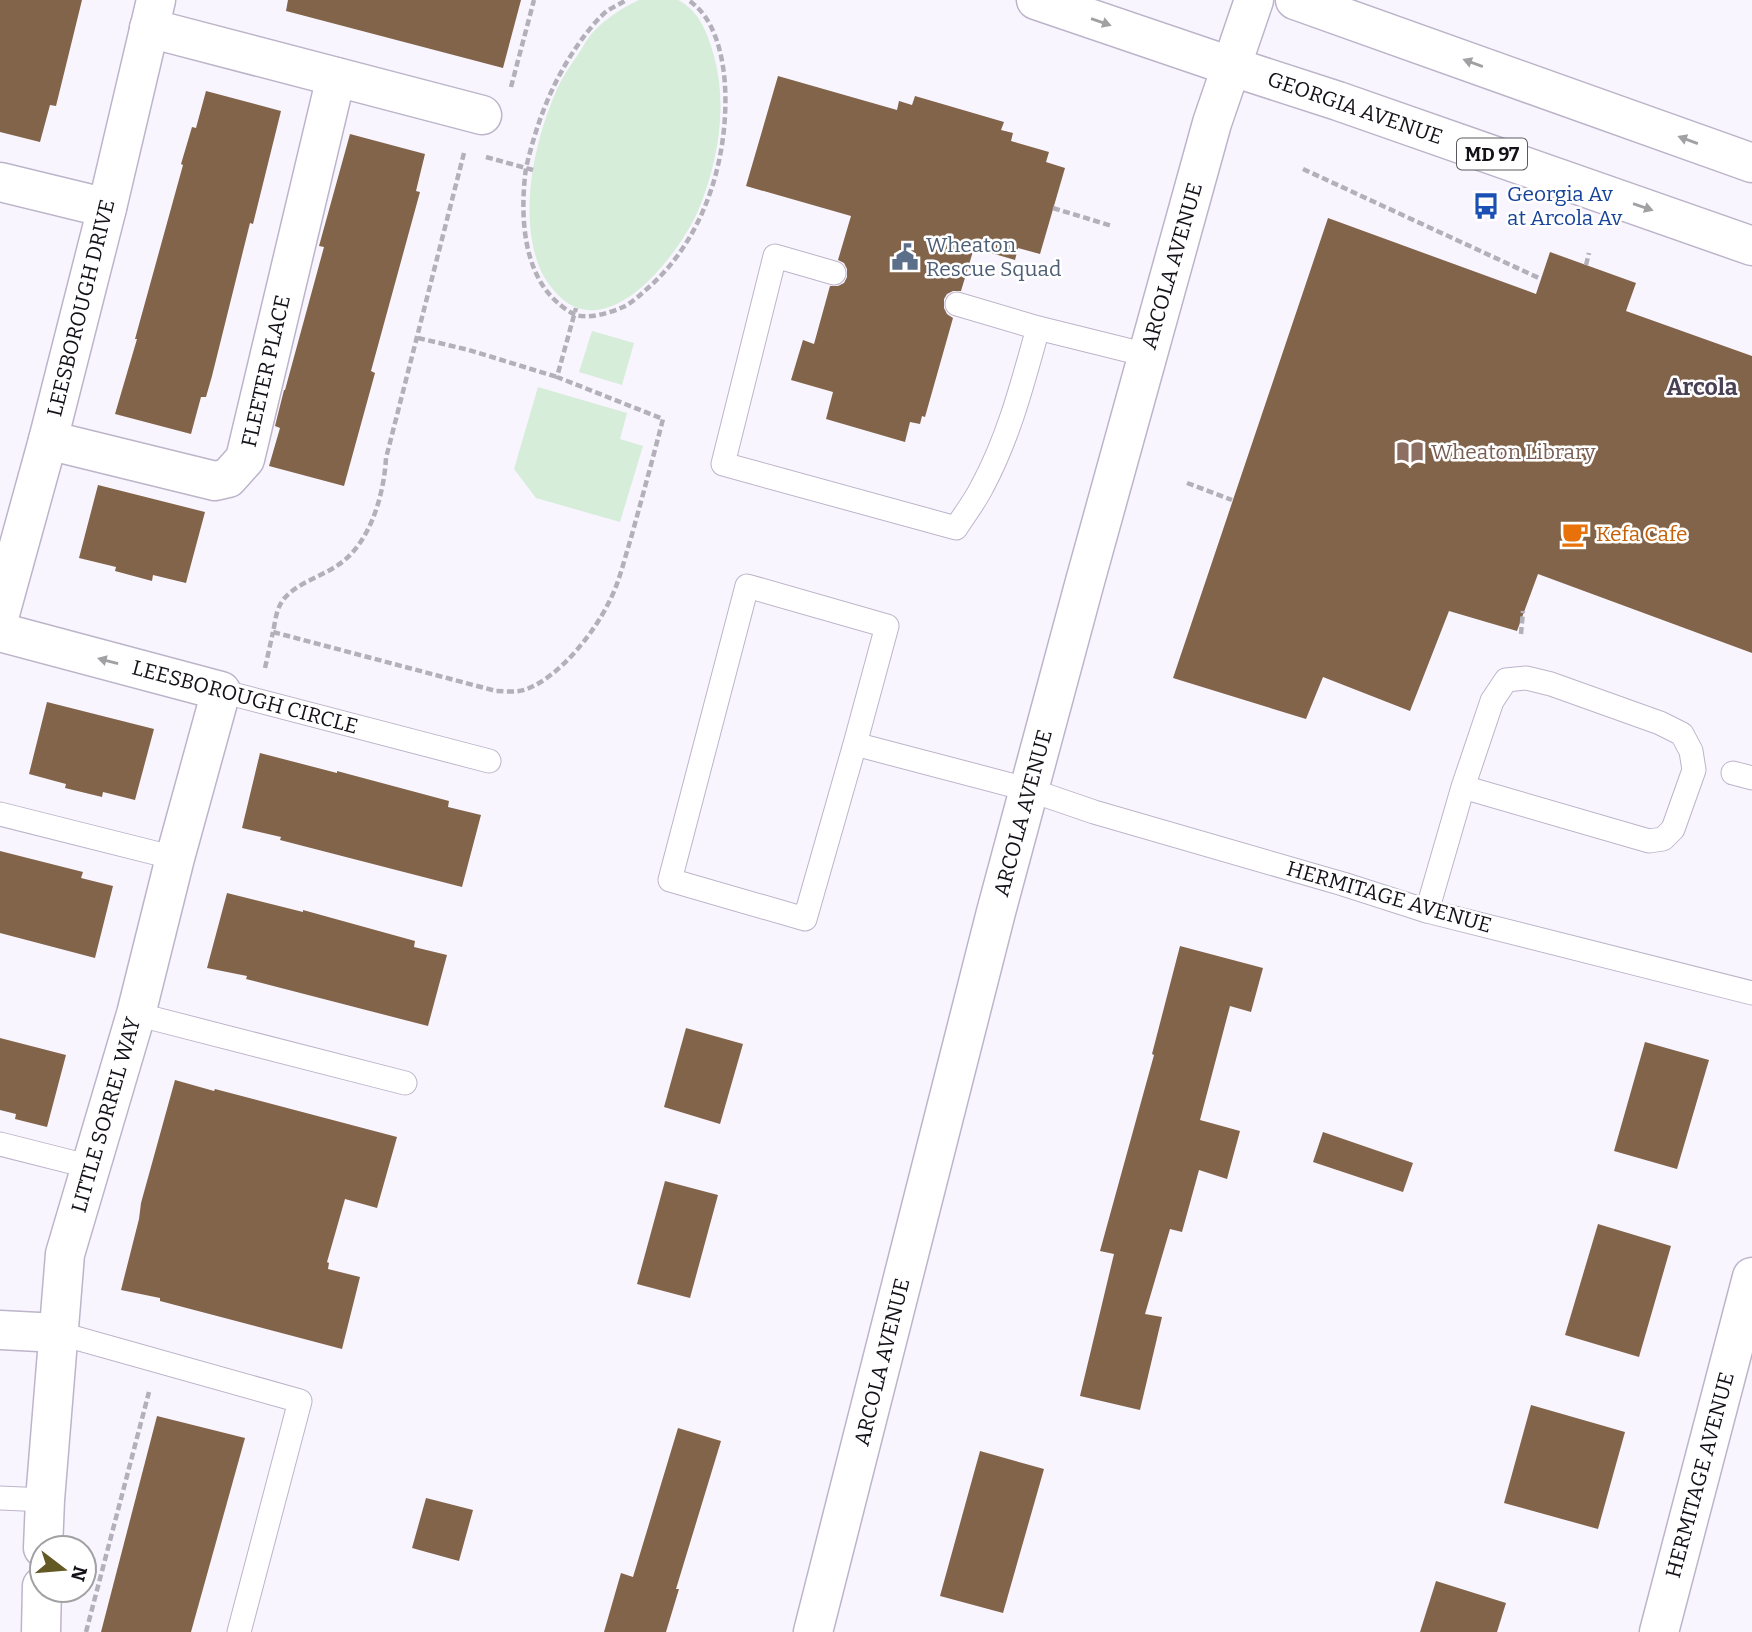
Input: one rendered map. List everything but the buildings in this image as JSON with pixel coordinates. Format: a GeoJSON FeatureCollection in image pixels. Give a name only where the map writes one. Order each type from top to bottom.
{"type":"FeatureCollection","features":[{"type":"Feature","properties":{"kind":"street","name":"GEORGIA AVENUE"},"geometry":{"type":"LineString","coordinates":[[1036,0],[1338,100],[1752,246]]}},
{"type":"Feature","properties":{"kind":"street","name":"ARCOLA AVENUE"},"geometry":{"type":"LineString","coordinates":[[813,1632],[996,912],[1212,123],[1254,0]]}},
{"type":"Feature","properties":{"kind":"street"},"geometry":{"type":"LineString","coordinates":[[1295,0],[1752,163]]}},
{"type":"Feature","properties":{"kind":"street"},"geometry":{"type":"LineString","coordinates":[[153,14],[336,77],[495,118]]}},
{"type":"Feature","properties":{"kind":"street","name":"LEESBOROUGH DRIVE"},"geometry":{"type":"LineString","coordinates":[[0,614],[48,440],[153,14]]}},
{"type":"Feature","properties":{"kind":"street","name":"FLEETER PLACE"},"geometry":{"type":"LineString","coordinates":[[48,440],[215,481],[228,478],[245,459],[336,77]]}},
{"type":"Feature","properties":{"kind":"street"},"geometry":{"type":"LineString","coordinates":[[0,181],[107,208]]}},
{"type":"Feature","properties":{"kind":"street","name":"LEESBOROUGH CIRCLE"},"geometry":{"type":"LineString","coordinates":[[0,632],[221,691]]}},
{"type":"Feature","properties":{"kind":"street","name":"LITTLE SORREL WAY"},"geometry":{"type":"LineString","coordinates":[[44,1534],[65,1254],[136,1014],[221,691]]}},
{"type":"Feature","properties":{"kind":"street","name":"HERMITAGE AVENUE"},"geometry":{"type":"LineString","coordinates":[[1659,1632],[1752,1277]]}},
{"type":"Feature","properties":{"kind":"street"},"geometry":{"type":"LineString","coordinates":[[0,1330],[58,1333]]}},
{"type":"Feature","properties":{"kind":"street"},"geometry":{"type":"LineString","coordinates":[[41,1632],[42,1604]]}},
{"type":"Feature","properties":{"kind":"lane"},"geometry":{"type":"LineString","coordinates":[[834,273],[775,256],[723,464],[956,528],[982,488],[1002,444],[1015,410],[1038,328]]}},
{"type":"Feature","properties":{"kind":"lane"},"geometry":{"type":"LineString","coordinates":[[957,304],[1038,328],[1147,355]]}},
{"type":"Feature","properties":{"kind":"lane"},"geometry":{"type":"LineString","coordinates":[[747,586],[887,626],[855,744],[805,919],[670,880],[747,586]]}},
{"type":"Feature","properties":{"kind":"lane"},"geometry":{"type":"LineString","coordinates":[[1427,911],[1463,787],[1492,701],[1506,680],[1526,678],[1551,684],[1660,723],[1682,734],[1692,751],[1694,771],[1673,829],[1663,839],[1650,841],[1633,838],[1463,787]]}},
{"type":"Feature","properties":{"kind":"lane","name":"LEESBOROUGH CIRCLE"},"geometry":{"type":"LineString","coordinates":[[221,691],[489,761]]}},
{"type":"Feature","properties":{"kind":"lane","name":"HERMITAGE AVENUE"},"geometry":{"type":"LineString","coordinates":[[855,744],[1030,790],[1094,812],[1427,911],[1752,993]]}},
{"type":"Feature","properties":{"kind":"lane"},"geometry":{"type":"LineString","coordinates":[[0,814],[175,858]]}},
{"type":"Feature","properties":{"kind":"lane"},"geometry":{"type":"LineString","coordinates":[[136,1014],[405,1083]]}},
{"type":"Feature","properties":{"kind":"lane"},"geometry":{"type":"LineString","coordinates":[[0,1144],[91,1167]]}},
{"type":"Feature","properties":{"kind":"lane"},"geometry":{"type":"LineString","coordinates":[[58,1333],[300,1401],[239,1632]]}},
{"type":"Feature","properties":{"kind":"lane"},"geometry":{"type":"LineString","coordinates":[[0,1498],[45,1500]]}},
{"type":"Feature","properties":{"kind":"path"},"geometry":{"type":"LineString","coordinates":[[491,159],[495,118],[534,0]]}},
{"type":"Feature","properties":{"kind":"path"},"geometry":{"type":"LineString","coordinates":[[626,0],[606,12],[587,32],[556,80],[537,126],[530,169],[524,187],[526,231],[538,278],[548,294],[574,315],[607,313],[624,307],[641,294],[674,261],[706,205],[724,135],[724,78],[714,32],[688,0]]}},
{"type":"Feature","properties":{"kind":"path"},"geometry":{"type":"LineString","coordinates":[[264,671],[281,604],[305,583],[339,565],[350,555],[369,527],[378,502],[386,458],[464,152],[452,149]]}},
{"type":"Feature","properties":{"kind":"path"},"geometry":{"type":"LineString","coordinates":[[478,155],[530,169]]}},
{"type":"Feature","properties":{"kind":"path"},"geometry":{"type":"LineString","coordinates":[[1303,169],[1541,279]]}},
{"type":"Feature","properties":{"kind":"path"},"geometry":{"type":"LineString","coordinates":[[1053,208],[1112,226]]}},
{"type":"Feature","properties":{"kind":"path"},"geometry":{"type":"LineString","coordinates":[[1586,265],[1589,253]]}},
{"type":"Feature","properties":{"kind":"path"},"geometry":{"type":"LineString","coordinates":[[557,377],[576,308]]}},
{"type":"Feature","properties":{"kind":"path"},"geometry":{"type":"LineString","coordinates":[[273,632],[496,691],[513,692],[527,689],[548,678],[581,644],[609,603],[626,554],[663,419],[557,377],[469,350],[418,338]]}},
{"type":"Feature","properties":{"kind":"path"},"geometry":{"type":"LineString","coordinates":[[1187,483],[1232,500]]}},
{"type":"Feature","properties":{"kind":"path"},"geometry":{"type":"LineString","coordinates":[[1521,634],[1523,611]]}},
{"type":"Feature","properties":{"kind":"path"},"geometry":{"type":"LineString","coordinates":[[86,1632],[150,1388]]}},
{"type":"Feature","properties":{"kind":"green space"},"geometry":{"type":"Polygon","coordinates":[[[639,0],[678,0],[692,10],[706,31],[714,56],[720,95],[716,154],[705,193],[689,229],[658,270],[639,289],[619,303],[598,310],[577,308],[557,294],[549,284],[534,251],[530,202],[536,151],[560,83],[588,39],[610,17],[639,0]]]}},
{"type":"Feature","properties":{"kind":"green space"},"geometry":{"type":"Polygon","coordinates":[[[592,331],[634,343],[622,385],[579,372],[592,331]]]}},
{"type":"Feature","properties":{"kind":"green space"},"geometry":{"type":"Polygon","coordinates":[[[538,387],[627,413],[620,439],[643,446],[620,522],[536,498],[514,469],[538,387]]]}},
{"type":"Feature","properties":{"kind":"place","name":"Georgia Av at Arcola Av"},"geometry":{"type":"Point","coordinates":[1486,206]}},
{"type":"Feature","properties":{"kind":"place","name":"Wheaton Rescue Squad"},"geometry":{"type":"Point","coordinates":[905,257]}},
{"type":"Feature","properties":{"kind":"place","name":"Wheaton Library"},"geometry":{"type":"Point","coordinates":[1410,452]}},
{"type":"Feature","properties":{"kind":"place","name":"Kefa Cafe"},"geometry":{"type":"Point","coordinates":[1575,534]}},
{"type":"Feature","properties":{"kind":"district","name":"Arcola"},"geometry":{"type":"Point","coordinates":[1702,387]}}]}
